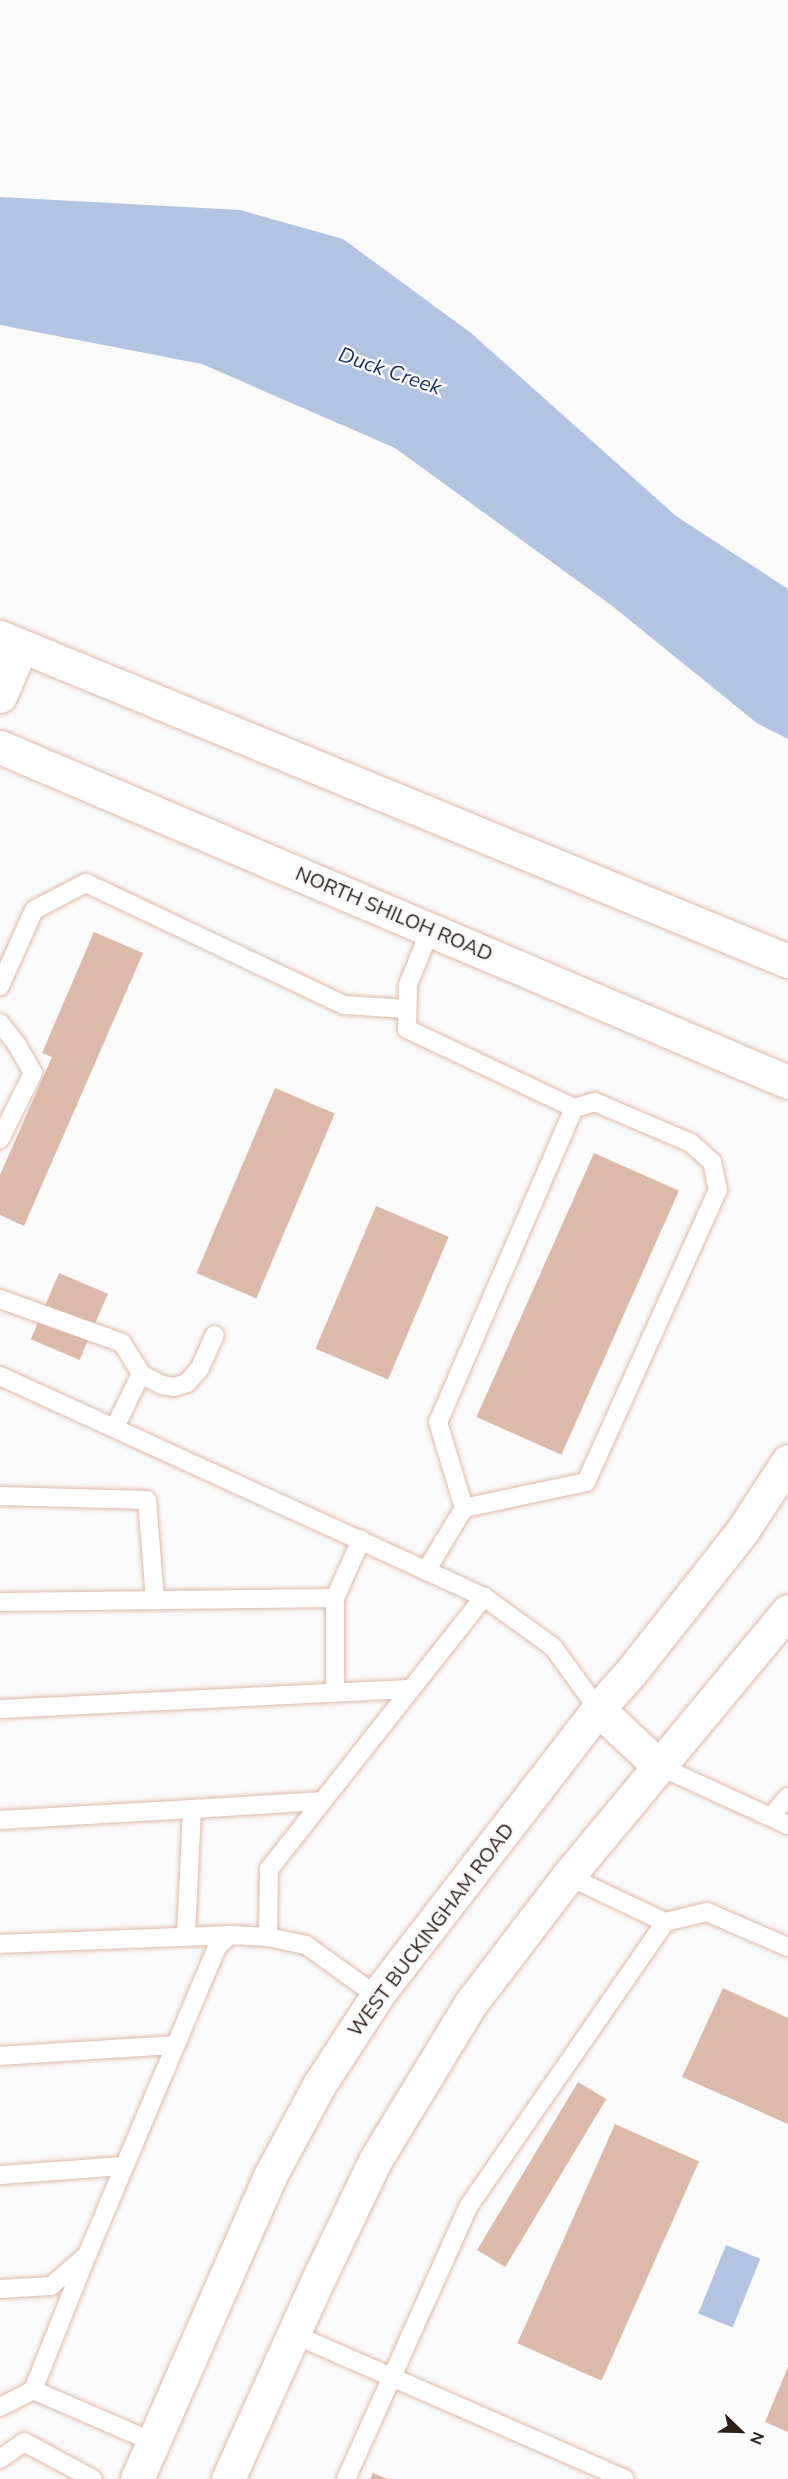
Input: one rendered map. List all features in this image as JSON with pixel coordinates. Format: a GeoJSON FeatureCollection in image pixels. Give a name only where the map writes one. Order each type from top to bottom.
{"type":"FeatureCollection","features":[{"type":"Feature","properties":{"kind":"main road"},"geometry":{"type":"LineString","coordinates":[[0,696],[11,642],[788,961]]}},
{"type":"Feature","properties":{"kind":"main road","name":"NORTH SHILOH ROAD"},"geometry":{"type":"LineString","coordinates":[[0,747],[788,1082]]}},
{"type":"Feature","properties":{"kind":"main road","name":"WEST BUCKINGHAM ROAD"},"geometry":{"type":"LineString","coordinates":[[137,2479],[270,2176],[319,2085],[377,1996],[598,1709],[632,1672],[736,1539],[788,1461]]}},
{"type":"Feature","properties":{"kind":"main road"},"geometry":{"type":"LineString","coordinates":[[228,2479],[293,2334],[382,2150],[471,2003],[568,1876],[788,1611]]}},
{"type":"Feature","properties":{"kind":"main road"},"geometry":{"type":"LineString","coordinates":[[598,1709],[659,1766]]}},
{"type":"Feature","properties":{"kind":"lane"},"geometry":{"type":"LineString","coordinates":[[0,986],[34,910],[86,883],[344,1005],[407,1010]]}},
{"type":"Feature","properties":{"kind":"lane"},"geometry":{"type":"LineString","coordinates":[[426,1571],[464,1508],[586,1482],[718,1190],[712,1162],[691,1143],[595,1102],[574,1108],[407,1029],[408,985],[430,930]]}},
{"type":"Feature","properties":{"kind":"lane"},"geometry":{"type":"LineString","coordinates":[[0,1023],[17,1045],[33,1073],[0,1139]]}},
{"type":"Feature","properties":{"kind":"lane"},"geometry":{"type":"LineString","coordinates":[[464,1508],[438,1422],[574,1108]]}},
{"type":"Feature","properties":{"kind":"lane"},"geometry":{"type":"LineString","coordinates":[[0,1299],[122,1343],[141,1374],[162,1385],[174,1387],[187,1383],[200,1368],[215,1335]]}},
{"type":"Feature","properties":{"kind":"lane"},"geometry":{"type":"LineString","coordinates":[[115,1427],[141,1374]]}},
{"type":"Feature","properties":{"kind":"lane"},"geometry":{"type":"LineString","coordinates":[[0,1376],[484,1597],[553,1647],[598,1709]]}},
{"type":"Feature","properties":{"kind":"lane"},"geometry":{"type":"LineString","coordinates":[[0,1496],[147,1500],[155,1600]]}},
{"type":"Feature","properties":{"kind":"lane"},"geometry":{"type":"LineString","coordinates":[[335,1692],[335,1598],[361,1540]]}},
{"type":"Feature","properties":{"kind":"lane"},"geometry":{"type":"LineString","coordinates":[[268,1937],[269,1869],[484,1597]]}},
{"type":"Feature","properties":{"kind":"lane"},"geometry":{"type":"LineString","coordinates":[[0,1602],[335,1598]]}},
{"type":"Feature","properties":{"kind":"lane"},"geometry":{"type":"LineString","coordinates":[[0,1709],[411,1689]]}},
{"type":"Feature","properties":{"kind":"lane"},"geometry":{"type":"LineString","coordinates":[[659,1766],[788,1825]]}},
{"type":"Feature","properties":{"kind":"lane"},"geometry":{"type":"LineString","coordinates":[[771,1817],[788,1797]]}},
{"type":"Feature","properties":{"kind":"lane"},"geometry":{"type":"LineString","coordinates":[[0,1820],[323,1801]]}},
{"type":"Feature","properties":{"kind":"lane"},"geometry":{"type":"LineString","coordinates":[[186,1936],[192,1809]]}},
{"type":"Feature","properties":{"kind":"lane"},"geometry":{"type":"LineString","coordinates":[[568,1876],[665,1922],[707,1912],[788,1947]]}},
{"type":"Feature","properties":{"kind":"lane"},"geometry":{"type":"LineString","coordinates":[[346,2479],[468,2207],[665,1922]]}},
{"type":"Feature","properties":{"kind":"lane"},"geometry":{"type":"LineString","coordinates":[[0,2407],[33,2391],[87,2255],[217,1947],[230,1935]]}},
{"type":"Feature","properties":{"kind":"lane"},"geometry":{"type":"LineString","coordinates":[[0,1944],[186,1936],[268,1937],[306,1945],[377,1996]]}},
{"type":"Feature","properties":{"kind":"lane"},"geometry":{"type":"LineString","coordinates":[[0,2056],[176,2045]]}},
{"type":"Feature","properties":{"kind":"lane"},"geometry":{"type":"LineString","coordinates":[[0,2175],[124,2166]]}},
{"type":"Feature","properties":{"kind":"lane"},"geometry":{"type":"LineString","coordinates":[[0,2289],[51,2286],[87,2255]]}},
{"type":"Feature","properties":{"kind":"lane"},"geometry":{"type":"LineString","coordinates":[[293,2334],[626,2479]]}},
{"type":"Feature","properties":{"kind":"lane"},"geometry":{"type":"LineString","coordinates":[[33,2391],[153,2442]]}},
{"type":"Feature","properties":{"kind":"lane"},"geometry":{"type":"LineString","coordinates":[[0,2459],[24,2442],[93,2479]]}},
{"type":"Feature","properties":{"kind":"water","name":"Duck Creek"},"geometry":{"type":"Polygon","coordinates":[[[0,197],[240,210],[343,239],[471,333],[676,516],[788,589],[788,739],[758,724],[611,605],[395,448],[202,364],[0,325],[0,197]]]}},
{"type":"Feature","properties":{"kind":"water"},"geometry":{"type":"Polygon","coordinates":[[[726,2245],[760,2259],[733,2327],[698,2314],[726,2245]]]}},
{"type":"Feature","properties":{"kind":"building"},"geometry":{"type":"Polygon","coordinates":[[[94,932],[143,953],[24,1226],[0,1215],[0,1175],[52,1057],[42,1053],[94,932]]]}},
{"type":"Feature","properties":{"kind":"building"},"geometry":{"type":"Polygon","coordinates":[[[275,1088],[335,1113],[256,1298],[196,1273],[275,1088]]]}},
{"type":"Feature","properties":{"kind":"building"},"geometry":{"type":"Polygon","coordinates":[[[594,1153],[679,1191],[561,1455],[476,1417],[594,1153]]]}},
{"type":"Feature","properties":{"kind":"building"},"geometry":{"type":"Polygon","coordinates":[[[376,1206],[449,1237],[388,1380],[315,1349],[376,1206]]]}},
{"type":"Feature","properties":{"kind":"building"},"geometry":{"type":"Polygon","coordinates":[[[59,1273],[108,1294],[80,1360],[31,1339],[59,1273]]]}},
{"type":"Feature","properties":{"kind":"building"},"geometry":{"type":"Polygon","coordinates":[[[723,1988],[788,2018],[788,2124],[682,2077],[723,1988]]]}},
{"type":"Feature","properties":{"kind":"building"},"geometry":{"type":"Polygon","coordinates":[[[578,2082],[606,2099],[505,2267],[477,2250],[578,2082]]]}},
{"type":"Feature","properties":{"kind":"building"},"geometry":{"type":"Polygon","coordinates":[[[615,2124],[699,2161],[601,2381],[517,2343],[615,2124]]]}},
{"type":"Feature","properties":{"kind":"building"},"geometry":{"type":"Polygon","coordinates":[[[788,2367],[788,2432],[765,2422],[788,2367]]]}},
{"type":"Feature","properties":{"kind":"building"},"geometry":{"type":"Polygon","coordinates":[[[373,2473],[388,2479],[370,2479],[373,2473]]]}}]}
